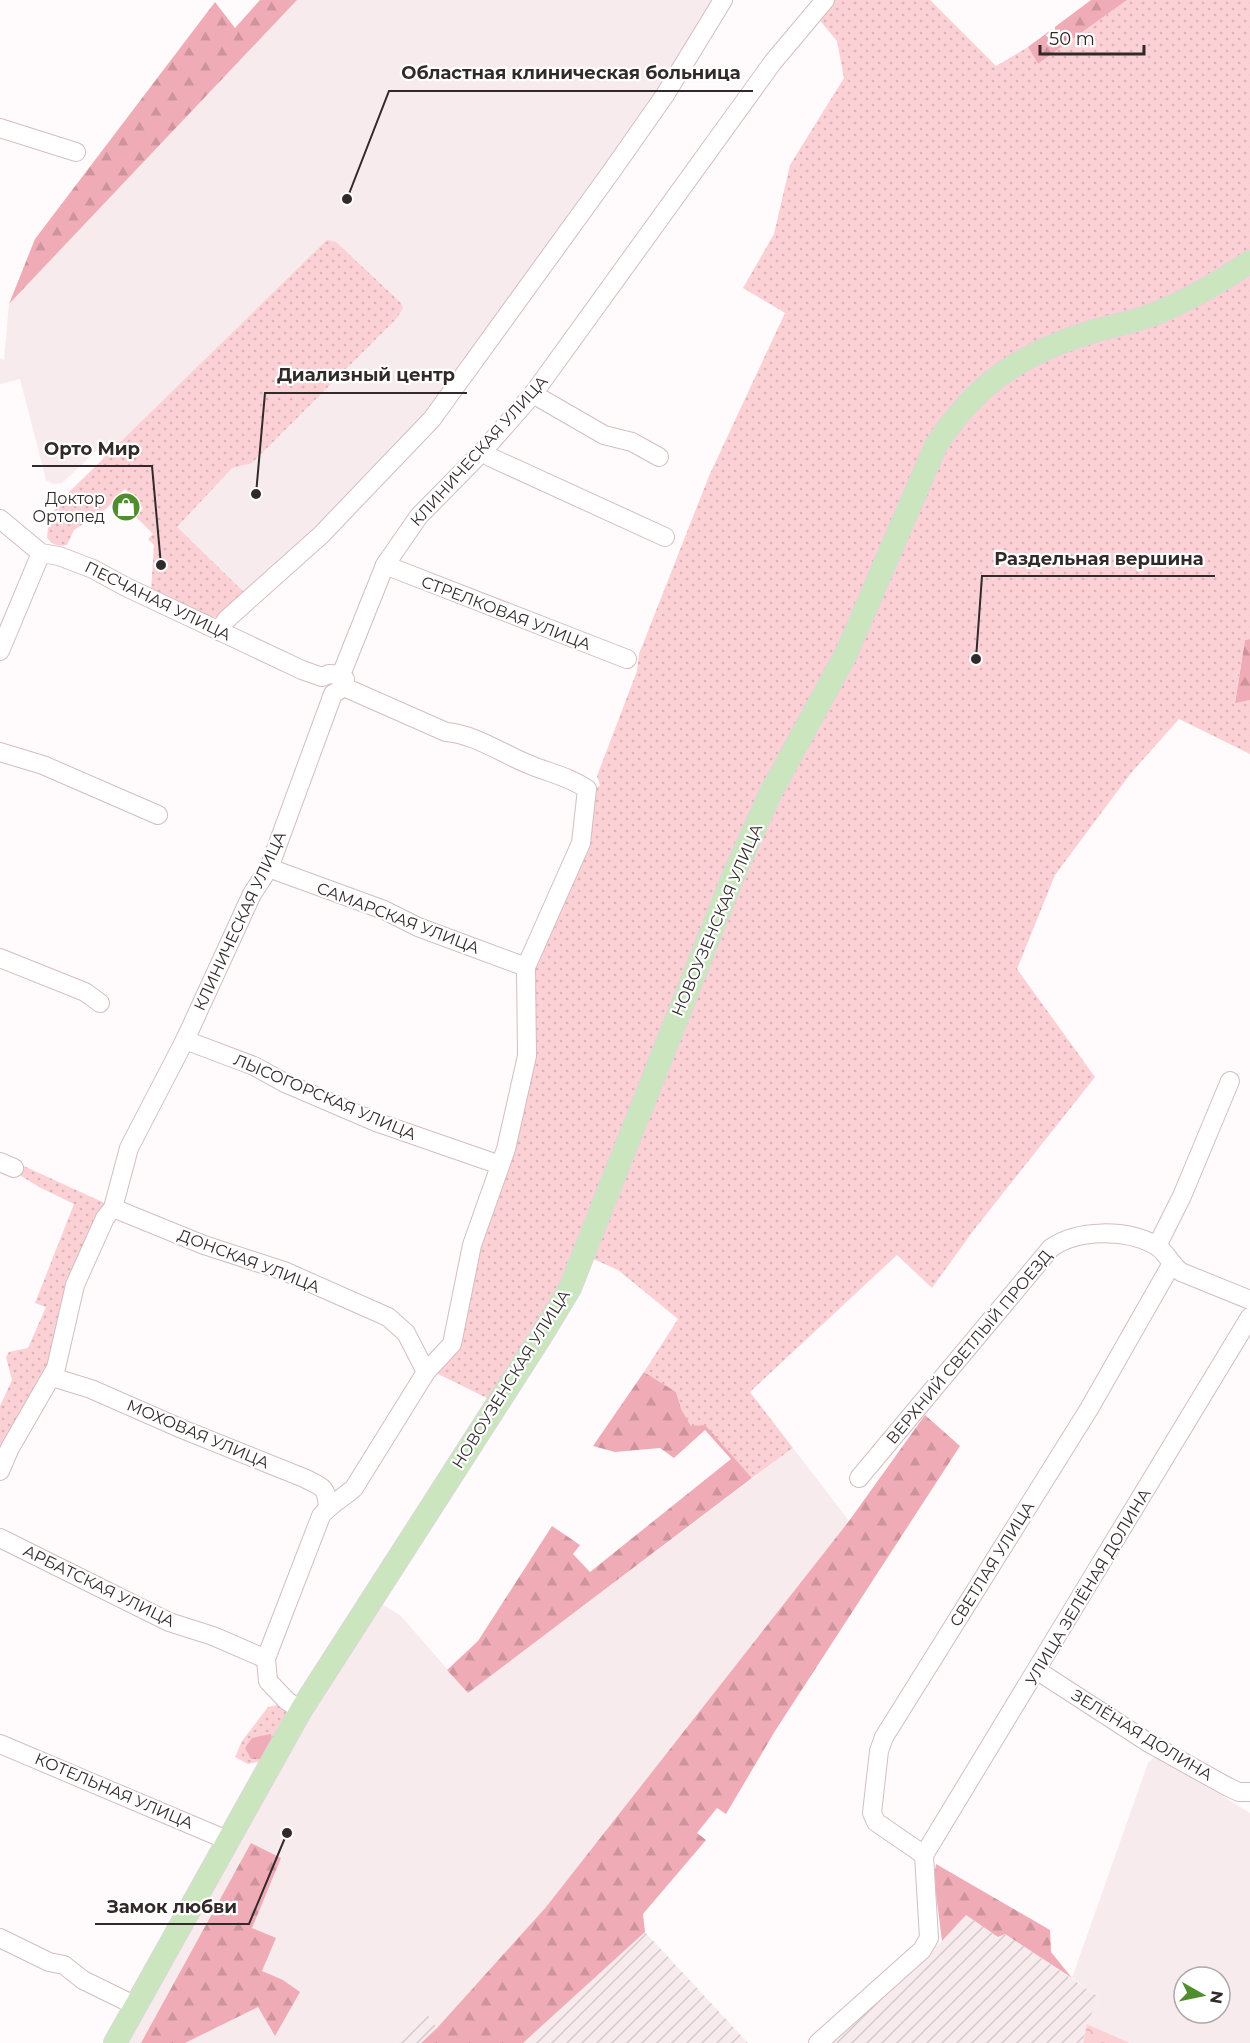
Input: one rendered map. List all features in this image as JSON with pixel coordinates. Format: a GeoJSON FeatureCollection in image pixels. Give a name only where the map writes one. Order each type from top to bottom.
{"type":"FeatureCollection","features":[{"type":"Feature","properties":{"kind":"main road","name":"НОВОУЗЕНСКАЯ УЛИЦА"},"geometry":{"type":"LineString","coordinates":[[115,2043],[301,1710],[541,1336],[570,1287],[734,874],[771,792],[846,654],[936,446],[957,414],[982,388],[1007,369],[1035,354],[1092,332],[1149,316],[1210,288],[1250,262]]}},
{"type":"Feature","properties":{"kind":"street"},"geometry":{"type":"LineString","coordinates":[[219,631],[226,620],[321,535],[432,419],[611,172],[665,94],[723,0]]}},
{"type":"Feature","properties":{"kind":"street","name":"КЛИНИЧЕСКАЯ УЛИЦА"},"geometry":{"type":"LineString","coordinates":[[0,1472],[10,1448],[52,1377],[75,1285],[105,1218],[113,1208],[129,1148],[185,1040],[252,894],[269,868],[385,566],[419,516],[483,451],[533,394],[774,62],[825,0]]}},
{"type":"Feature","properties":{"kind":"street"},"geometry":{"type":"LineString","coordinates":[[0,128],[76,152]]}},
{"type":"Feature","properties":{"kind":"street"},"geometry":{"type":"LineString","coordinates":[[533,394],[604,435],[632,442],[659,457]]}},
{"type":"Feature","properties":{"kind":"street"},"geometry":{"type":"LineString","coordinates":[[483,451],[490,457],[664,537]]}},
{"type":"Feature","properties":{"kind":"street","name":"ПЕСЧАНАЯ УЛИЦА"},"geometry":{"type":"LineString","coordinates":[[0,519],[41,553],[77,561],[219,631],[322,677],[329,674],[340,685],[446,732],[460,733],[534,766],[570,778],[587,789],[581,843],[526,967]]}},
{"type":"Feature","properties":{"kind":"street"},"geometry":{"type":"LineString","coordinates":[[0,651],[41,553]]}},
{"type":"Feature","properties":{"kind":"street","name":"СТРЕЛКОВАЯ УЛИЦА"},"geometry":{"type":"LineString","coordinates":[[385,566],[627,659]]}},
{"type":"Feature","properties":{"kind":"street"},"geometry":{"type":"LineString","coordinates":[[0,752],[43,765],[158,814]]}},
{"type":"Feature","properties":{"kind":"street","name":"САМАРСКАЯ УЛИЦА"},"geometry":{"type":"LineString","coordinates":[[269,868],[384,910],[418,927],[526,967]]}},
{"type":"Feature","properties":{"kind":"street"},"geometry":{"type":"LineString","coordinates":[[0,958],[85,992],[100,1003]]}},
{"type":"Feature","properties":{"kind":"street"},"geometry":{"type":"LineString","coordinates":[[301,1710],[287,1701],[268,1681],[266,1659],[321,1516],[328,1506],[340,1501],[354,1488],[426,1372],[452,1344],[472,1245],[506,1149],[527,1056],[526,967]]}},
{"type":"Feature","properties":{"kind":"street","name":"ЛЫСОГОРСКАЯ УЛИЦА"},"geometry":{"type":"LineString","coordinates":[[185,1040],[254,1066],[285,1083],[376,1122],[500,1165]]}},
{"type":"Feature","properties":{"kind":"street"},"geometry":{"type":"LineString","coordinates":[[1230,1082],[1182,1196],[1157,1246],[1171,1265],[1233,1295],[1250,1300]]}},
{"type":"Feature","properties":{"kind":"street","name":"ДОНСКАЯ УЛИЦА"},"geometry":{"type":"LineString","coordinates":[[113,1208],[204,1245],[284,1271],[388,1317],[406,1333],[426,1372]]}},
{"type":"Feature","properties":{"kind":"street","name":"ВЕРХНИЙ СВЕТЛЫЙ ПРОЕЗД"},"geometry":{"type":"LineString","coordinates":[[859,1478],[1051,1248],[1075,1236],[1105,1232],[1157,1246]]}},
{"type":"Feature","properties":{"kind":"street","name":"СВЕТЛАЯ УЛИЦА"},"geometry":{"type":"LineString","coordinates":[[924,1855],[876,1822],[872,1813],[879,1751],[884,1737],[1089,1409],[1171,1265]]}},
{"type":"Feature","properties":{"kind":"street","name":"УЛИЦА ЗЕЛЁНАЯ ДОЛИНА"},"geometry":{"type":"LineString","coordinates":[[924,1855],[1038,1671],[1250,1317]]}},
{"type":"Feature","properties":{"kind":"street","name":"МОХОВАЯ УЛИЦА"},"geometry":{"type":"LineString","coordinates":[[52,1377],[91,1389],[182,1430],[304,1478],[323,1487],[327,1492],[328,1506]]}},
{"type":"Feature","properties":{"kind":"street","name":"АРБАТСКАЯ УЛИЦА"},"geometry":{"type":"LineString","coordinates":[[0,1538],[169,1622],[213,1635],[266,1659]]}},
{"type":"Feature","properties":{"kind":"street","name":"ЗЕЛЁНАЯ ДОЛИНА"},"geometry":{"type":"LineString","coordinates":[[1038,1671],[1149,1743],[1228,1787],[1239,1792],[1250,1792]]}},
{"type":"Feature","properties":{"kind":"street","name":"КОТЕЛЬНАЯ УЛИЦА"},"geometry":{"type":"LineString","coordinates":[[0,1743],[227,1840]]}},
{"type":"Feature","properties":{"kind":"street"},"geometry":{"type":"LineString","coordinates":[[818,2043],[922,1950],[929,1938],[924,1855]]}},
{"type":"Feature","properties":{"kind":"street"},"geometry":{"type":"LineString","coordinates":[[0,1938],[49,1962],[64,1965],[83,1980],[136,2007]]}},
{"type":"Feature","properties":{"kind":"shaded area"},"geometry":{"type":"Polygon","coordinates":[[[297,0],[715,0],[661,94],[430,417],[247,595],[96,451],[62,483],[54,484],[46,480],[20,379],[0,384],[0,358],[4,360],[9,304],[297,0]]]}},
{"type":"Feature","properties":{"kind":"shaded area"},"geometry":{"type":"Polygon","coordinates":[[[793,1448],[849,1521],[546,1907],[437,2028],[427,2014],[395,2043],[126,2043],[311,1713],[380,1603],[400,1615],[468,1693],[793,1448]]]}},
{"type":"Feature","properties":{"kind":"shaded area"},"geometry":{"type":"Polygon","coordinates":[[[1156,1756],[1250,1813],[1250,2043],[1130,2043],[1087,2024],[1099,1997],[1072,1978],[1148,1763],[1156,1756]]]}},
{"type":"Feature","properties":{"kind":"shaded area"},"geometry":{"type":"Polygon","coordinates":[[[966,1915],[998,1937],[1005,1934],[1099,1997],[1087,2024],[1083,2043],[828,2043],[942,1941],[966,1915]]]}},
{"type":"Feature","properties":{"kind":"shaded area"},"geometry":{"type":"Polygon","coordinates":[[[645,1932],[748,2043],[523,2043],[645,1932]]]}},
{"type":"Feature","properties":{"kind":"shaded area"},"geometry":{"type":"Polygon","coordinates":[[[427,2014],[437,2028],[421,2043],[395,2043],[427,2014]]]}},
{"type":"Feature","properties":{"kind":"green space"},"geometry":{"type":"Polygon","coordinates":[[[260,0],[297,0],[9,304],[35,239],[215,2],[235,28],[260,0]]]}},
{"type":"Feature","properties":{"kind":"green space"},"geometry":{"type":"Polygon","coordinates":[[[831,0],[930,0],[996,66],[1028,47],[1038,64],[1127,0],[1250,0],[1250,254],[1209,281],[951,407],[564,1281],[489,1399],[432,1371],[446,1360],[483,1230],[512,1152],[533,963],[591,793],[600,785],[597,776],[637,671],[639,654],[709,476],[785,313],[743,288],[774,234],[790,165],[844,78],[837,41],[817,17],[831,0]]]}},
{"type":"Feature","properties":{"kind":"green space"},"geometry":{"type":"Polygon","coordinates":[[[1091,0],[1127,0],[1038,64],[1028,47],[1091,0]]]}},
{"type":"Feature","properties":{"kind":"green space"},"geometry":{"type":"Polygon","coordinates":[[[327,240],[336,242],[401,303],[403,308],[397,318],[252,463],[232,468],[177,527],[247,595],[220,618],[210,617],[151,591],[154,545],[148,539],[153,534],[136,517],[143,508],[125,489],[107,508],[74,530],[67,545],[58,546],[49,540],[47,538],[49,518],[63,498],[327,240]]]}},
{"type":"Feature","properties":{"kind":"green space"},"geometry":{"type":"Polygon","coordinates":[[[1250,270],[1250,639],[1245,640],[1235,702],[1250,700],[1250,754],[1179,719],[1131,773],[1055,875],[1017,969],[1095,1077],[973,1231],[932,1288],[897,1255],[750,1392],[793,1448],[752,1478],[705,1426],[691,1426],[680,1409],[676,1392],[644,1372],[678,1319],[618,1270],[591,1258],[740,877],[945,449],[965,417],[1026,367],[1250,270]]]}},
{"type":"Feature","properties":{"kind":"green space"},"geometry":{"type":"Polygon","coordinates":[[[1250,639],[1250,700],[1235,703],[1245,640],[1250,639]]]}},
{"type":"Feature","properties":{"kind":"green space"},"geometry":{"type":"Polygon","coordinates":[[[15,1162],[109,1205],[55,1354],[0,1460],[0,1406],[12,1380],[6,1357],[9,1352],[28,1348],[46,1307],[35,1303],[74,1204],[18,1174],[15,1162]]]}},
{"type":"Feature","properties":{"kind":"green space"},"geometry":{"type":"Polygon","coordinates":[[[644,1372],[676,1392],[681,1409],[691,1426],[705,1425],[752,1478],[468,1693],[447,1670],[478,1641],[552,1526],[580,1545],[573,1554],[590,1572],[731,1459],[705,1430],[674,1458],[660,1448],[615,1452],[593,1446],[644,1372]]]}},
{"type":"Feature","properties":{"kind":"green space"},"geometry":{"type":"Polygon","coordinates":[[[925,1415],[960,1446],[775,1731],[726,1814],[717,1808],[697,1833],[706,1840],[643,1914],[645,1932],[523,2043],[421,2043],[546,1907],[849,1521],[925,1415]]]}},
{"type":"Feature","properties":{"kind":"green space"},"geometry":{"type":"Polygon","coordinates":[[[281,1704],[287,1709],[288,1716],[262,1761],[248,1764],[235,1757],[242,1741],[268,1707],[281,1704]]]}},
{"type":"Feature","properties":{"kind":"green space"},"geometry":{"type":"Polygon","coordinates":[[[271,1734],[272,1742],[261,1759],[251,1759],[245,1748],[252,1738],[271,1734]]]}},
{"type":"Feature","properties":{"kind":"green space"},"geometry":{"type":"Polygon","coordinates":[[[251,1843],[281,1858],[252,1928],[276,1938],[262,1971],[283,1980],[300,1992],[275,2036],[258,2007],[185,2043],[141,2043],[251,1843]]]}},
{"type":"Feature","properties":{"kind":"green space"},"geometry":{"type":"Polygon","coordinates":[[[936,1864],[1050,1930],[1051,1952],[1072,1978],[1005,1934],[998,1937],[966,1915],[942,1941],[934,1878],[936,1864]]]}},
{"type":"Feature","properties":{"kind":"green space"},"geometry":{"type":"Polygon","coordinates":[[[1087,2024],[1130,2043],[1083,2043],[1087,2024]]]}},
{"type":"Feature","properties":{"kind":"place","name":"Областная клиническая больница"},"geometry":{"type":"Point","coordinates":[347,199]}},
{"type":"Feature","properties":{"kind":"place","name":"Диализный центр"},"geometry":{"type":"Point","coordinates":[256,494]}},
{"type":"Feature","properties":{"kind":"place","name":"Доктор Ортопед"},"geometry":{"type":"Point","coordinates":[126,507]}},
{"type":"Feature","properties":{"kind":"place","name":"Орто Мир"},"geometry":{"type":"Point","coordinates":[161,565]}},
{"type":"Feature","properties":{"kind":"place","name":"Раздельная вершина"},"geometry":{"type":"Point","coordinates":[976,659]}},
{"type":"Feature","properties":{"kind":"place","name":"Замок любви"},"geometry":{"type":"Point","coordinates":[287,1833]}}]}
